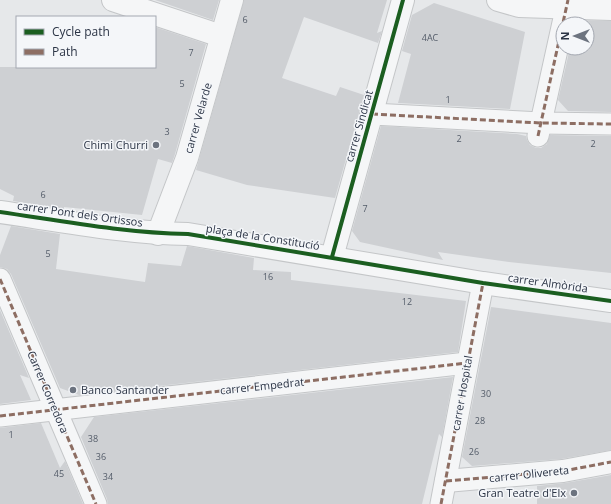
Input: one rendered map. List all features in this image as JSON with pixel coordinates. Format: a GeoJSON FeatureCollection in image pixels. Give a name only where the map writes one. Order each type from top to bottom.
{"type":"FeatureCollection","features":[{"type":"Feature","properties":{"kind":"street"},"geometry":{"type":"LineString","coordinates":[[113,0],[221,36]]}},
{"type":"Feature","properties":{"kind":"street","name":"carrer Velarde"},"geometry":{"type":"LineString","coordinates":[[158,234],[187,158],[232,0]]}},
{"type":"Feature","properties":{"kind":"street","name":"carrer Sindicat"},"geometry":{"type":"LineString","coordinates":[[332,257],[403,0]]}},
{"type":"Feature","properties":{"kind":"street"},"geometry":{"type":"LineString","coordinates":[[498,0],[519,6],[567,4],[611,8]]}},
{"type":"Feature","properties":{"kind":"street"},"geometry":{"type":"LineString","coordinates":[[539,130],[567,4]]}},
{"type":"Feature","properties":{"kind":"street"},"geometry":{"type":"LineString","coordinates":[[372,114],[539,130],[611,124]]}},
{"type":"Feature","properties":{"kind":"street","name":"carrer Pont dels Ortissos"},"geometry":{"type":"LineString","coordinates":[[0,212],[158,234]]}},
{"type":"Feature","properties":{"kind":"street","name":"plaça de la Constitució"},"geometry":{"type":"LineString","coordinates":[[158,234],[188,234],[483,283]]}},
{"type":"Feature","properties":{"kind":"street","name":"Carrer Corredora"},"geometry":{"type":"LineString","coordinates":[[0,279],[96,504]]}},
{"type":"Feature","properties":{"kind":"street","name":"carrer Almòrida"},"geometry":{"type":"LineString","coordinates":[[483,283],[611,301]]}},
{"type":"Feature","properties":{"kind":"street","name":"carrer Hospital"},"geometry":{"type":"LineString","coordinates":[[441,504],[483,283]]}},
{"type":"Feature","properties":{"kind":"street","name":"carrer Empedrat"},"geometry":{"type":"LineString","coordinates":[[0,416],[467,363]]}},
{"type":"Feature","properties":{"kind":"street","name":"carrer Olivereta"},"geometry":{"type":"LineString","coordinates":[[446,481],[563,471],[611,462]]}},
{"type":"Feature","properties":{"kind":"building"},"geometry":{"type":"Polygon","coordinates":[[[155,0],[219,0],[213,20],[155,0]]]}},
{"type":"Feature","properties":{"kind":"building"},"geometry":{"type":"Polygon","coordinates":[[[244,0],[387,0],[377,33],[382,31],[378,43],[304,17],[282,78],[336,96],[340,87],[364,95],[335,198],[247,185],[196,170],[244,0]]]}},
{"type":"Feature","properties":{"kind":"building"},"geometry":{"type":"Polygon","coordinates":[[[434,3],[525,32],[510,109],[398,103],[411,54],[402,51],[412,15],[434,3]]]}},
{"type":"Feature","properties":{"kind":"building"},"geometry":{"type":"Polygon","coordinates":[[[595,21],[611,21],[611,112],[568,111],[558,100],[568,56],[595,56],[595,21]]]}},
{"type":"Feature","properties":{"kind":"building"},"geometry":{"type":"Polygon","coordinates":[[[156,27],[206,44],[172,163],[158,159],[142,215],[64,207],[64,209],[13,201],[14,196],[0,189],[0,67],[156,68],[156,27]]]}},
{"type":"Feature","properties":{"kind":"building"},"geometry":{"type":"Polygon","coordinates":[[[381,126],[517,134],[526,136],[530,145],[536,148],[541,148],[547,144],[550,135],[611,136],[611,273],[509,262],[438,252],[443,260],[360,242],[352,231],[381,126]]]}},
{"type":"Feature","properties":{"kind":"building"},"geometry":{"type":"Polygon","coordinates":[[[11,226],[60,234],[56,269],[145,282],[148,263],[181,266],[187,246],[254,258],[253,270],[291,272],[291,280],[466,301],[458,352],[79,395],[60,388],[11,274],[7,269],[0,267],[0,255],[11,226]]]}},
{"type":"Feature","properties":{"kind":"building"},"geometry":{"type":"Polygon","coordinates":[[[491,307],[611,323],[611,450],[561,459],[472,466],[462,457],[491,307]]]}},
{"type":"Feature","properties":{"kind":"building"},"geometry":{"type":"Polygon","coordinates":[[[0,310],[29,378],[20,375],[31,400],[0,404],[0,310]]]}},
{"type":"Feature","properties":{"kind":"building"},"geometry":{"type":"Polygon","coordinates":[[[453,377],[442,437],[439,434],[422,504],[108,504],[81,437],[94,417],[453,377]]]}},
{"type":"Feature","properties":{"kind":"building"},"geometry":{"type":"Polygon","coordinates":[[[41,423],[60,468],[65,461],[83,504],[0,504],[0,428],[41,423]]]}},
{"type":"Feature","properties":{"kind":"building","name":"Gran Teatre d'Elx"},"geometry":{"type":"Polygon","coordinates":[[[611,475],[611,504],[537,504],[537,486],[611,475]]]}},
{"type":"Feature","properties":{"kind":"marked path"},"geometry":{"type":"LineString","coordinates":[[538,136],[568,0]]}},
{"type":"Feature","properties":{"kind":"marked path"},"geometry":{"type":"LineString","coordinates":[[372,114],[541,123],[611,124]]}},
{"type":"Feature","properties":{"kind":"marked path"},"geometry":{"type":"LineString","coordinates":[[0,279],[96,504]]}},
{"type":"Feature","properties":{"kind":"marked path"},"geometry":{"type":"LineString","coordinates":[[441,504],[483,283]]}},
{"type":"Feature","properties":{"kind":"marked path"},"geometry":{"type":"LineString","coordinates":[[0,416],[467,363]]}},
{"type":"Feature","properties":{"kind":"marked path"},"geometry":{"type":"LineString","coordinates":[[446,481],[563,471],[611,462]]}},
{"type":"Feature","properties":{"kind":"cycle path"},"geometry":{"type":"LineString","coordinates":[[332,257],[403,0]]}},
{"type":"Feature","properties":{"kind":"cycle path"},"geometry":{"type":"LineString","coordinates":[[0,212],[117,229],[188,234],[483,283],[611,301]]}},
{"type":"Feature","properties":{"kind":"place","name":"Chimi Churri"},"geometry":{"type":"Point","coordinates":[156,145]}},
{"type":"Feature","properties":{"kind":"place","name":"Banco Santander"},"geometry":{"type":"Point","coordinates":[73,390]}},
{"type":"Feature","properties":{"kind":"place","name":"Gran Teatre d'Elx"},"geometry":{"type":"Point","coordinates":[574,493]}}]}
